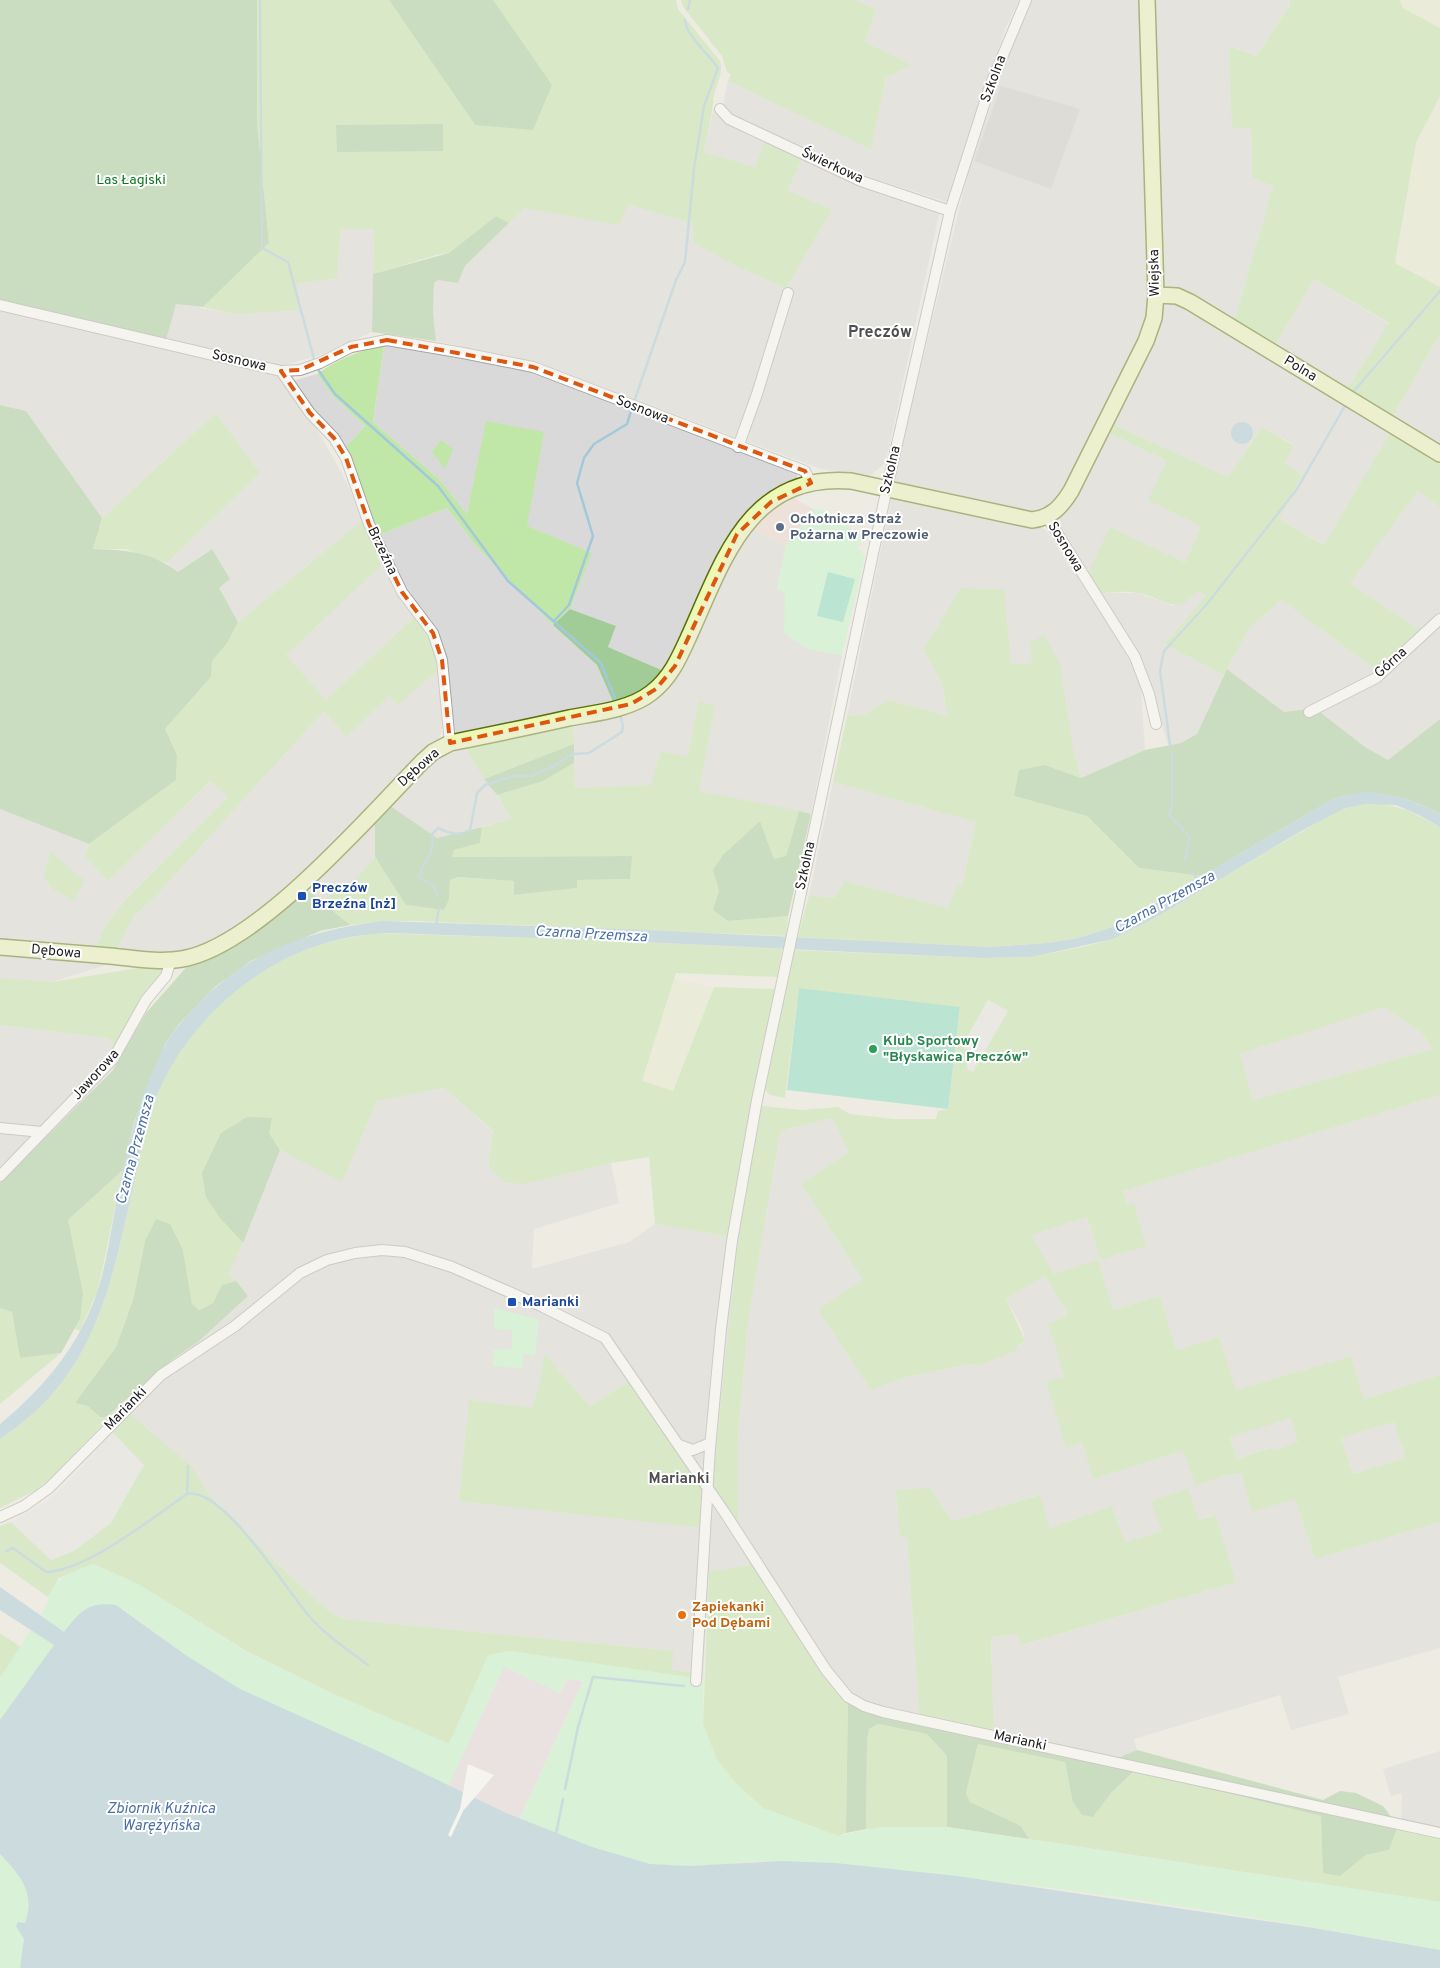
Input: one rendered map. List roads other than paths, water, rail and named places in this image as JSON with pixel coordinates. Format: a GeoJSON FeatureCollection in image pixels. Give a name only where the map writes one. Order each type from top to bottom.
{"type":"FeatureCollection","features":[{"type":"Feature","properties":{"kind":"street","name":"Szkolna"},"geometry":{"type":"LineString","coordinates":[[710,1443],[732,1241],[776,1008],[887,488],[950,211],[990,86],[1026,0]]}},
{"type":"Feature","properties":{"kind":"street","name":"Wiejska"},"geometry":{"type":"LineString","coordinates":[[1047,516],[1064,502],[1071,491],[1149,334],[1154,318],[1156,295],[1147,0]]}},
{"type":"Feature","properties":{"kind":"street","name":"Świerkowa"},"geometry":{"type":"LineString","coordinates":[[720,109],[729,119],[862,181],[950,211]]}},
{"type":"Feature","properties":{"kind":"street"},"geometry":{"type":"LineString","coordinates":[[738,447],[757,394],[788,294]]}},
{"type":"Feature","properties":{"kind":"street","name":"Polna"},"geometry":{"type":"LineString","coordinates":[[1156,295],[1177,296],[1190,302],[1440,454]]}},
{"type":"Feature","properties":{"kind":"street","name":"Sosnowa"},"geometry":{"type":"LineString","coordinates":[[0,305],[280,370],[300,370],[320,363],[351,347],[367,342],[397,342],[532,367],[805,471],[810,483],[837,480],[887,488],[1024,519],[1032,520],[1047,516],[1135,657],[1149,694],[1156,724]]}},
{"type":"Feature","properties":{"kind":"street","name":"Brzeźna"},"geometry":{"type":"LineString","coordinates":[[280,370],[310,413],[334,438],[346,458],[368,524],[402,592],[433,632],[442,660],[450,743]]}},
{"type":"Feature","properties":{"kind":"street","name":"Dębowa"},"geometry":{"type":"LineString","coordinates":[[0,948],[172,960],[189,957],[218,946],[258,919],[318,869],[434,752],[450,743],[622,706],[650,694],[675,666],[725,556],[737,534],[756,514],[771,502],[810,483]]}},
{"type":"Feature","properties":{"kind":"street","name":"Górna"},"geometry":{"type":"LineString","coordinates":[[1309,712],[1376,678],[1440,619]]}},
{"type":"Feature","properties":{"kind":"street","name":"Jaworowa"},"geometry":{"type":"LineString","coordinates":[[0,1176],[113,1059],[146,1000],[166,976],[172,960]]}},
{"type":"Feature","properties":{"kind":"street"},"geometry":{"type":"LineString","coordinates":[[0,1128],[42,1132]]}},
{"type":"Feature","properties":{"kind":"street","name":"Marianki"},"geometry":{"type":"LineString","coordinates":[[0,1516],[28,1503],[57,1482],[161,1375],[235,1326],[300,1273],[328,1260],[369,1251],[400,1252],[452,1267],[598,1333],[610,1344],[708,1488],[826,1670],[848,1697],[858,1703],[883,1712],[1440,1833]]}},
{"type":"Feature","properties":{"kind":"street"},"geometry":{"type":"LineString","coordinates":[[678,1444],[693,1450],[710,1443],[696,1681]]}},
{"type":"Feature","properties":{"kind":"water"},"geometry":{"type":"Polygon","coordinates":[[[1242,422],[1250,425],[1253,433],[1250,441],[1242,444],[1234,441],[1231,433],[1234,425],[1242,422]]]}},
{"type":"Feature","properties":{"kind":"water","name":"Czarna Przemsza"},"geometry":{"type":"Polygon","coordinates":[[[1361,792],[1392,795],[1421,805],[1440,814],[1440,827],[1396,805],[1366,804],[1345,808],[1303,830],[1155,918],[1113,939],[1031,957],[979,958],[622,941],[390,933],[355,936],[338,940],[288,958],[258,975],[225,1001],[195,1032],[171,1067],[161,1085],[150,1114],[117,1255],[95,1324],[79,1356],[59,1386],[33,1414],[0,1439],[0,1424],[28,1399],[54,1371],[75,1340],[92,1306],[102,1275],[119,1186],[135,1122],[151,1075],[165,1045],[187,1016],[215,988],[258,958],[281,947],[329,930],[383,921],[649,930],[991,947],[1047,943],[1078,938],[1125,921],[1333,799],[1361,792]]]}},
{"type":"Feature","properties":{"kind":"water","name":"Zbiornik Kuźnica Warężyńska"},"geometry":{"type":"Polygon","coordinates":[[[0,1587],[64,1632],[85,1610],[98,1605],[116,1605],[187,1656],[240,1689],[382,1753],[506,1813],[592,1847],[650,1864],[688,1866],[781,1861],[835,1863],[957,1876],[1314,1928],[1440,1950],[1440,1968],[20,1968],[24,1939],[16,1926],[18,1922],[25,1923],[29,1903],[20,1877],[0,1854],[0,1720],[54,1645],[0,1610],[0,1587]]]}},
{"type":"Feature","properties":{"kind":"waterway"},"geometry":{"type":"LineString","coordinates":[[260,0],[262,248],[288,262],[314,359]]}},
{"type":"Feature","properties":{"kind":"waterway"},"geometry":{"type":"LineString","coordinates":[[688,9],[690,0]]}},
{"type":"Feature","properties":{"kind":"waterway"},"geometry":{"type":"LineString","coordinates":[[635,399],[676,280],[685,262],[694,169],[704,106],[718,68],[689,32],[685,20]]}},
{"type":"Feature","properties":{"kind":"waterway"},"geometry":{"type":"LineString","coordinates":[[1354,391],[1440,291]]}},
{"type":"Feature","properties":{"kind":"waterway"},"geometry":{"type":"LineString","coordinates":[[319,371],[335,394],[438,486],[508,581],[601,663],[617,703]]}},
{"type":"Feature","properties":{"kind":"waterway"},"geometry":{"type":"LineString","coordinates":[[1170,745],[1160,671],[1164,651],[1207,604],[1297,489],[1346,404]]}},
{"type":"Feature","properties":{"kind":"waterway"},"geometry":{"type":"LineString","coordinates":[[554,621],[569,605],[593,536],[577,483],[584,458],[594,444],[627,424],[631,411]]}},
{"type":"Feature","properties":{"kind":"waterway"},"geometry":{"type":"LineString","coordinates":[[438,897],[434,886],[418,877],[431,852],[432,834],[438,828],[458,834],[470,830],[477,793],[485,785],[514,776],[531,776],[554,766],[572,754],[589,753],[622,732],[623,726],[620,714]]}},
{"type":"Feature","properties":{"kind":"waterway"},"geometry":{"type":"LineString","coordinates":[[1172,753],[1172,806],[1169,815],[1190,837],[1185,860]]}},
{"type":"Feature","properties":{"kind":"waterway","name":"Czarna Przemsza"},"geometry":{"type":"LineString","coordinates":[[1192,872],[1199,881]]}},
{"type":"Feature","properties":{"kind":"waterway"},"geometry":{"type":"LineString","coordinates":[[436,924],[439,908]]}},
{"type":"Feature","properties":{"kind":"waterway"},"geometry":{"type":"LineString","coordinates":[[187,1494],[188,1466]]}},
{"type":"Feature","properties":{"kind":"waterway"},"geometry":{"type":"LineString","coordinates":[[6,1551],[13,1548],[46,1572],[63,1569],[100,1553],[187,1494],[202,1496],[218,1506],[236,1522],[315,1623],[368,1665]]}},
{"type":"Feature","properties":{"kind":"waterway"},"geometry":{"type":"LineString","coordinates":[[565,1789],[578,1727],[593,1677],[684,1686]]}},
{"type":"Feature","properties":{"kind":"waterway"},"geometry":{"type":"LineString","coordinates":[[556,1834],[563,1799]]}},
{"type":"Feature","properties":{"kind":"place","name":"Ochotnicza Straż Pożarna w Preczowie"},"geometry":{"type":"Point","coordinates":[780,527]}},
{"type":"Feature","properties":{"kind":"place","name":"Preczów Brzeźna [nż]"},"geometry":{"type":"Point","coordinates":[302,896]}},
{"type":"Feature","properties":{"kind":"place","name":"Klub Sportowy \"Błyskawica Preczów\""},"geometry":{"type":"Point","coordinates":[873,1049]}},
{"type":"Feature","properties":{"kind":"place","name":"Marianki"},"geometry":{"type":"Point","coordinates":[512,1302]}},
{"type":"Feature","properties":{"kind":"place","name":"Zapiekanki Pod Dębami"},"geometry":{"type":"Point","coordinates":[682,1615]}},
{"type":"Feature","properties":{"kind":"district","name":"Preczów"},"geometry":{"type":"Point","coordinates":[880,333]}},
{"type":"Feature","properties":{"kind":"district","name":"Marianki"},"geometry":{"type":"Point","coordinates":[679,1479]}},
{"type":"Feature","properties":{"kind":"park label","name":"Las Łagiski"},"geometry":{"type":"Point","coordinates":[131,180]}}]}
